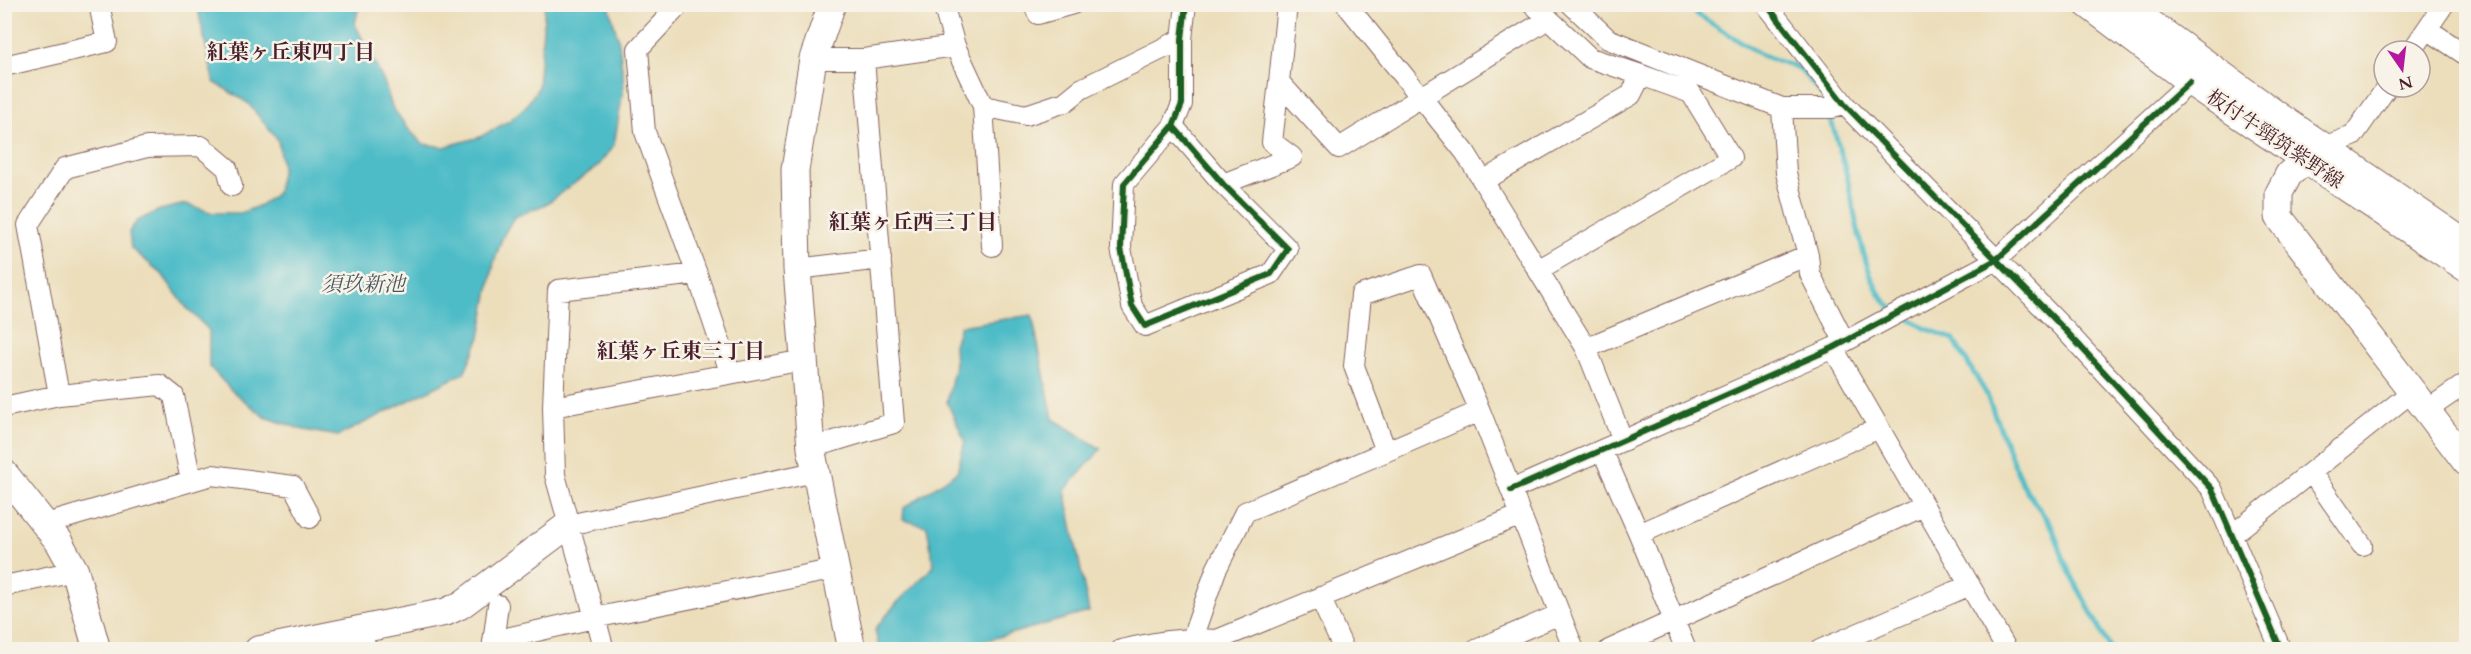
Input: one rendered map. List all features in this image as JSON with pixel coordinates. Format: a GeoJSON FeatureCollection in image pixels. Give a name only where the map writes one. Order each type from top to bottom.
{"type":"FeatureCollection","features":[{"type":"Feature","properties":{"kind":"street"},"geometry":{"type":"LineString","coordinates":[[4,66],[107,42],[99,4]]}},
{"type":"Feature","properties":{"kind":"street"},"geometry":{"type":"LineString","coordinates":[[680,4],[638,49],[645,132],[730,372]]}},
{"type":"Feature","properties":{"kind":"street"},"geometry":{"type":"LineString","coordinates":[[832,4],[813,58],[795,170],[797,269],[813,460],[852,650]]}},
{"type":"Feature","properties":{"kind":"street"},"geometry":{"type":"LineString","coordinates":[[943,4],[956,46],[983,106],[992,246]]}},
{"type":"Feature","properties":{"kind":"street"},"geometry":{"type":"LineString","coordinates":[[1034,4],[1038,14],[1073,4]]}},
{"type":"Feature","properties":{"kind":"street"},"geometry":{"type":"LineString","coordinates":[[1173,126],[1223,184],[1287,249],[1271,274],[1145,326],[1132,306],[1121,248],[1124,184],[1173,126],[1182,104],[1182,39],[1186,4]]}},
{"type":"Feature","properties":{"kind":"street"},"geometry":{"type":"LineString","coordinates":[[1223,184],[1292,157],[1272,142],[1287,4]]}},
{"type":"Feature","properties":{"kind":"street"},"geometry":{"type":"LineString","coordinates":[[1533,4],[1590,58],[1690,93],[1731,158],[1538,270]]}},
{"type":"Feature","properties":{"kind":"street"},"geometry":{"type":"LineString","coordinates":[[1571,4],[1608,39],[1782,108],[1845,105]]}},
{"type":"Feature","properties":{"kind":"street"},"geometry":{"type":"LineString","coordinates":[[1766,4],[1845,105],[2067,332],[2212,489],[2281,650]]}},
{"type":"Feature","properties":{"kind":"street","name":"板付牛頸筑紫野線"},"geometry":{"type":"LineString","coordinates":[[2087,4],[2190,82],[2466,244]]}},
{"type":"Feature","properties":{"kind":"street","name":"板付牛頸筑紫野線"},"geometry":{"type":"LineString","coordinates":[[2124,4],[2314,154],[2466,268]]}},
{"type":"Feature","properties":{"kind":"street"},"geometry":{"type":"LineString","coordinates":[[2420,39],[2444,4]]}},
{"type":"Feature","properties":{"kind":"street"},"geometry":{"type":"LineString","coordinates":[[1355,7],[1420,97],[1465,152],[1538,270],[1586,348],[1623,441]]}},
{"type":"Feature","properties":{"kind":"street"},"geometry":{"type":"LineString","coordinates":[[1279,82],[1339,148],[1548,19]]}},
{"type":"Feature","properties":{"kind":"street"},"geometry":{"type":"LineString","coordinates":[[2427,29],[2466,55]]}},
{"type":"Feature","properties":{"kind":"street"},"geometry":{"type":"LineString","coordinates":[[983,106],[1026,115],[1065,102],[1081,89],[1182,39]]}},
{"type":"Feature","properties":{"kind":"street"},"geometry":{"type":"LineString","coordinates":[[813,58],[864,59],[956,46]]}},
{"type":"Feature","properties":{"kind":"street"},"geometry":{"type":"LineString","coordinates":[[258,650],[361,639],[446,612],[461,605],[568,525],[813,460],[894,423],[864,59]]}},
{"type":"Feature","properties":{"kind":"street"},"geometry":{"type":"LineString","coordinates":[[1483,181],[1631,95],[1641,75]]}},
{"type":"Feature","properties":{"kind":"street"},"geometry":{"type":"LineString","coordinates":[[1511,490],[1838,345],[1996,260],[2190,82]]}},
{"type":"Feature","properties":{"kind":"street"},"geometry":{"type":"LineString","coordinates":[[2379,99],[2353,136],[2314,154],[2289,174],[2279,193],[2279,217],[2466,462]]}},
{"type":"Feature","properties":{"kind":"street"},"geometry":{"type":"LineString","coordinates":[[1782,108],[1786,173],[1808,255],[1809,274],[1838,345],[1879,428],[2007,650]]}},
{"type":"Feature","properties":{"kind":"street"},"geometry":{"type":"LineString","coordinates":[[59,395],[28,225],[65,168],[147,147],[201,146],[227,168],[232,186]]}},
{"type":"Feature","properties":{"kind":"street"},"geometry":{"type":"LineString","coordinates":[[1586,348],[1808,255]]}},
{"type":"Feature","properties":{"kind":"street"},"geometry":{"type":"LineString","coordinates":[[797,269],[881,259]]}},
{"type":"Feature","properties":{"kind":"street"},"geometry":{"type":"LineString","coordinates":[[604,650],[555,475],[553,407],[558,290],[697,274]]}},
{"type":"Feature","properties":{"kind":"street"},"geometry":{"type":"LineString","coordinates":[[1386,451],[1354,366],[1361,295],[1420,275],[1480,411],[1574,650]]}},
{"type":"Feature","properties":{"kind":"street"},"geometry":{"type":"LineString","coordinates":[[553,407],[730,372],[804,360]]}},
{"type":"Feature","properties":{"kind":"street"},"geometry":{"type":"LineString","coordinates":[[2232,535],[2311,472],[2420,401],[2465,384],[2466,386]]}},
{"type":"Feature","properties":{"kind":"street"},"geometry":{"type":"LineString","coordinates":[[4,407],[59,395],[160,385],[174,396],[191,481]]}},
{"type":"Feature","properties":{"kind":"street"},"geometry":{"type":"LineString","coordinates":[[1190,644],[1216,570],[1245,512],[1480,411]]}},
{"type":"Feature","properties":{"kind":"street"},"geometry":{"type":"LineString","coordinates":[[1639,534],[1879,428]]}},
{"type":"Feature","properties":{"kind":"street"},"geometry":{"type":"LineString","coordinates":[[1602,450],[1686,650]]}},
{"type":"Feature","properties":{"kind":"street"},"geometry":{"type":"LineString","coordinates":[[2311,472],[2361,545]]}},
{"type":"Feature","properties":{"kind":"street"},"geometry":{"type":"LineString","coordinates":[[4,473],[59,542],[75,571],[97,650]]}},
{"type":"Feature","properties":{"kind":"street"},"geometry":{"type":"LineString","coordinates":[[46,525],[212,476],[292,486],[309,518]]}},
{"type":"Feature","properties":{"kind":"street"},"geometry":{"type":"LineString","coordinates":[[1609,650],[1924,506]]}},
{"type":"Feature","properties":{"kind":"street"},"geometry":{"type":"LineString","coordinates":[[1121,650],[1164,639],[1190,644],[1217,640],[1521,515]]}},
{"type":"Feature","properties":{"kind":"street"},"geometry":{"type":"LineString","coordinates":[[498,605],[492,645],[594,618],[836,569]]}},
{"type":"Feature","properties":{"kind":"street"},"geometry":{"type":"LineString","coordinates":[[4,586],[75,571]]}},
{"type":"Feature","properties":{"kind":"street"},"geometry":{"type":"LineString","coordinates":[[1820,650],[1970,585]]}},
{"type":"Feature","properties":{"kind":"street"},"geometry":{"type":"LineString","coordinates":[[1320,597],[1344,650]]}},
{"type":"Feature","properties":{"kind":"street"},"geometry":{"type":"LineString","coordinates":[[1476,650],[1560,614]]}},
{"type":"Feature","properties":{"kind":"water","name":"須玖新池"},"geometry":{"type":"Polygon","coordinates":[[[197,5],[359,5],[355,24],[384,82],[392,107],[423,144],[444,147],[480,137],[509,121],[526,106],[538,88],[545,5],[609,5],[619,43],[624,85],[614,145],[599,165],[546,204],[514,217],[502,238],[494,262],[480,337],[464,373],[338,436],[304,430],[265,417],[231,390],[209,366],[209,330],[186,307],[162,274],[131,248],[129,232],[137,221],[160,210],[186,204],[213,213],[241,213],[261,205],[277,193],[282,167],[278,140],[248,103],[214,82],[197,5]]]}},
{"type":"Feature","properties":{"kind":"water"},"geometry":{"type":"Polygon","coordinates":[[[1032,315],[1053,419],[1101,449],[1065,490],[1089,612],[955,649],[879,649],[875,629],[895,605],[934,566],[927,526],[903,520],[904,508],[957,472],[965,441],[947,402],[955,365],[954,345],[960,326],[1032,315]]]}},
{"type":"Feature","properties":{"kind":"waterway"},"geometry":{"type":"LineString","coordinates":[[1681,4],[1763,56],[1799,68],[1824,97],[1827,105]]}},
{"type":"Feature","properties":{"kind":"waterway"},"geometry":{"type":"LineString","coordinates":[[1829,113],[1845,168],[1868,268],[1884,300],[1894,309]]}},
{"type":"Feature","properties":{"kind":"waterway"},"geometry":{"type":"LineString","coordinates":[[1905,316],[1925,328],[1953,339],[1986,393],[2022,484],[2052,527],[2067,567],[2111,650]]}},
{"type":"Feature","properties":{"kind":"cycle path"},"geometry":{"type":"LineString","coordinates":[[1173,126],[1223,184],[1288,249],[1271,274],[1145,326],[1132,306],[1121,248],[1124,184],[1173,126],[1182,104],[1182,39],[1186,4]]}},
{"type":"Feature","properties":{"kind":"cycle path"},"geometry":{"type":"LineString","coordinates":[[1766,4],[1845,105],[2067,332],[2212,489],[2281,650]]}},
{"type":"Feature","properties":{"kind":"cycle path"},"geometry":{"type":"LineString","coordinates":[[1511,490],[1833,348],[1996,260],[2190,82]]}},
{"type":"Feature","properties":{"kind":"district","name":"紅葉ヶ丘東四丁目"},"geometry":{"type":"Point","coordinates":[291,52]}},
{"type":"Feature","properties":{"kind":"district","name":"紅葉ヶ丘西三丁目"},"geometry":{"type":"Point","coordinates":[913,222]}},
{"type":"Feature","properties":{"kind":"district","name":"紅葉ヶ丘東三丁目"},"geometry":{"type":"Point","coordinates":[681,351]}}]}
